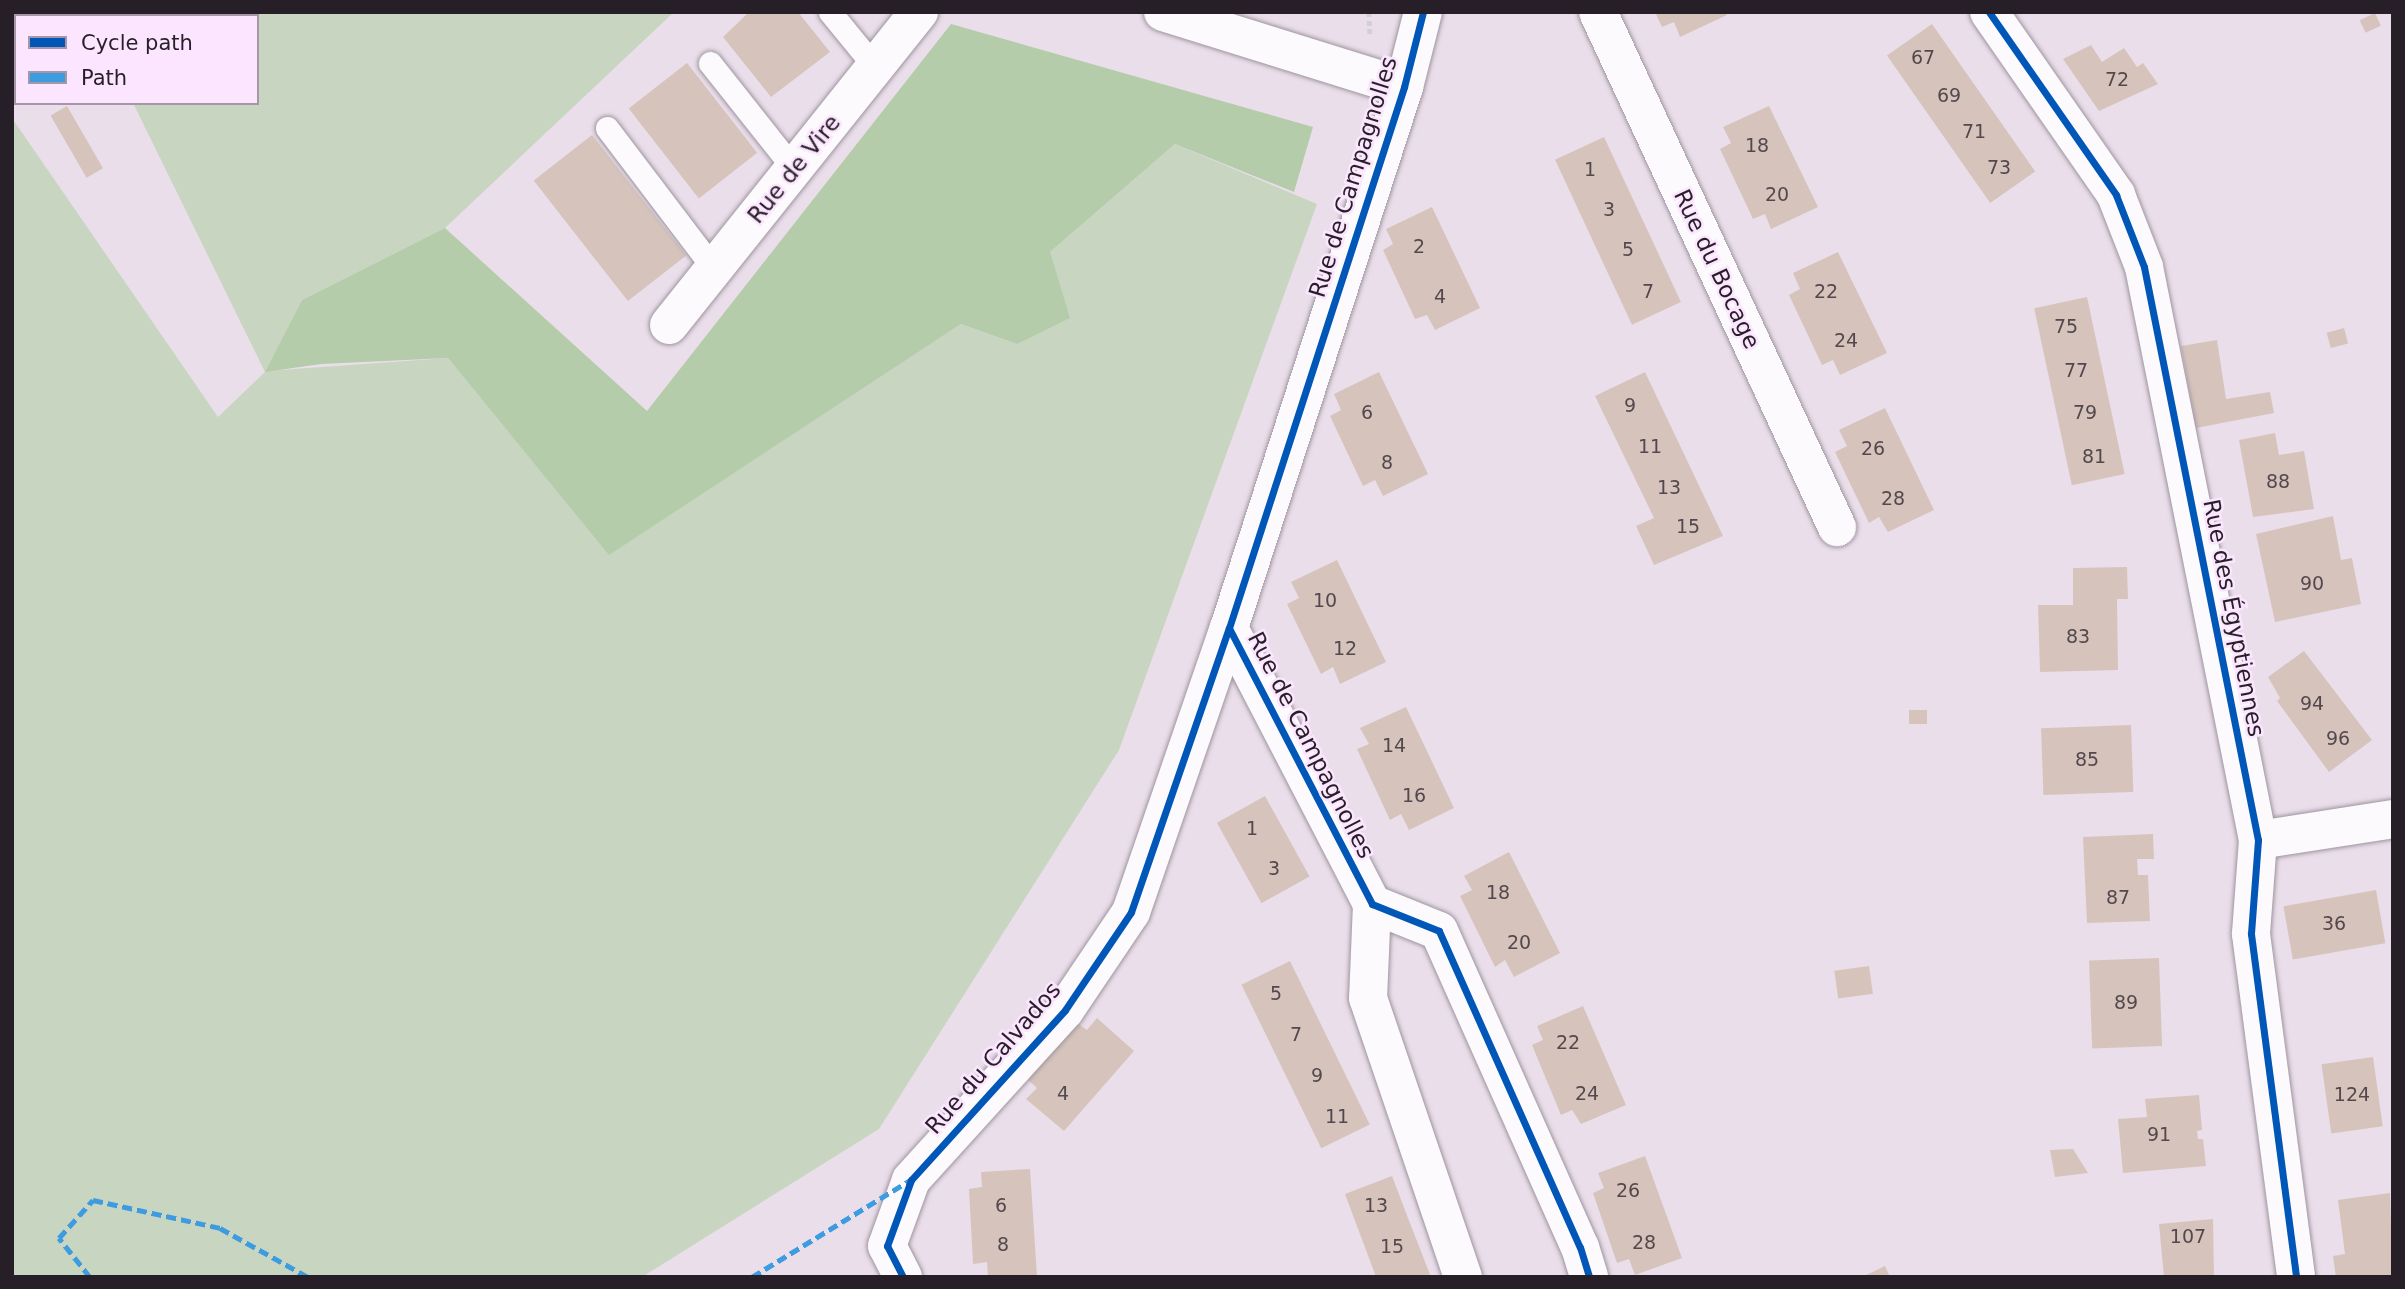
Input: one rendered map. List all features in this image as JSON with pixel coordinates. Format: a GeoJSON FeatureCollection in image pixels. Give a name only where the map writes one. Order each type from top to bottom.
{"type":"FeatureCollection","features":[{"type":"Feature","properties":{"kind":"street","name":"Rue de Vire"},"geometry":{"type":"LineString","coordinates":[[669,325],[919,12]]}},
{"type":"Feature","properties":{"kind":"street"},"geometry":{"type":"LineString","coordinates":[[1163,12],[1404,87]]}},
{"type":"Feature","properties":{"kind":"street","name":"Rue de Campagnolles"},"geometry":{"type":"LineString","coordinates":[[1423,12],[1404,87],[1229,628],[1372,904],[1368,998],[1463,1277]]}},
{"type":"Feature","properties":{"kind":"street","name":"Rue du Bocage"},"geometry":{"type":"LineString","coordinates":[[1598,12],[1837,527]]}},
{"type":"Feature","properties":{"kind":"street","name":"Rue des Égyptiennes"},"geometry":{"type":"LineString","coordinates":[[1989,12],[2116,195],[2144,267],[2258,840],[2251,934],[2296,1277]]}},
{"type":"Feature","properties":{"kind":"street","name":"Rue du Calvados"},"geometry":{"type":"LineString","coordinates":[[903,1277],[887,1246],[911,1180],[1065,1010],[1131,912],[1229,628]]}},
{"type":"Feature","properties":{"kind":"street"},"geometry":{"type":"LineString","coordinates":[[2258,840],[2393,819]]}},
{"type":"Feature","properties":{"kind":"street"},"geometry":{"type":"LineString","coordinates":[[1372,904],[1439,931],[1580,1247],[1589,1277]]}},
{"type":"Feature","properties":{"kind":"lane"},"geometry":{"type":"LineString","coordinates":[[830,12],[875,67]]}},
{"type":"Feature","properties":{"kind":"lane"},"geometry":{"type":"LineString","coordinates":[[710,63],[794,169]]}},
{"type":"Feature","properties":{"kind":"lane"},"geometry":{"type":"LineString","coordinates":[[607,128],[714,269]]}},
{"type":"Feature","properties":{"kind":"green space"},"geometry":{"type":"Polygon","coordinates":[[[89,12],[674,12],[445,228],[302,300],[266,371],[448,358],[609,554],[961,324],[1017,344],[1050,252],[1175,144],[1317,204],[1119,750],[879,1129],[642,1277],[12,1277],[12,118],[218,417],[265,372],[134,105],[259,105],[259,14],[89,12]]]}},
{"type":"Feature","properties":{"kind":"green space"},"geometry":{"type":"Polygon","coordinates":[[[951,24],[1313,127],[1294,192],[1175,144],[1050,252],[1070,318],[1017,344],[961,324],[609,555],[448,358],[321,364],[265,372],[302,300],[445,228],[647,411],[951,24]]]}},
{"type":"Feature","properties":{"kind":"building"},"geometry":{"type":"Polygon","coordinates":[[[749,12],[798,12],[830,52],[771,97],[723,37],[749,12]]]}},
{"type":"Feature","properties":{"kind":"building"},"geometry":{"type":"Polygon","coordinates":[[[1655,12],[1725,12],[1727,15],[1680,37],[1674,22],[1662,27],[1655,12]]]}},
{"type":"Feature","properties":{"kind":"building"},"geometry":{"type":"Polygon","coordinates":[[[2375,13],[2381,26],[2366,33],[2360,20],[2375,13]]]}},
{"type":"Feature","properties":{"kind":"building"},"geometry":{"type":"Polygon","coordinates":[[[1932,24],[2035,171],[1990,203],[1887,56],[1932,24]]]}},
{"type":"Feature","properties":{"kind":"building"},"geometry":{"type":"Polygon","coordinates":[[[2091,45],[2102,62],[2124,48],[2137,67],[2143,63],[2158,84],[2099,111],[2063,59],[2091,45]]]}},
{"type":"Feature","properties":{"kind":"building"},"geometry":{"type":"Polygon","coordinates":[[[687,63],[757,153],[699,198],[629,109],[687,63]]]}},
{"type":"Feature","properties":{"kind":"building"},"geometry":{"type":"Polygon","coordinates":[[[67,106],[103,168],[87,178],[51,116],[67,106]]]}},
{"type":"Feature","properties":{"kind":"building"},"geometry":{"type":"Polygon","coordinates":[[[1769,106],[1818,207],[1771,229],[1765,214],[1753,219],[1720,149],[1731,143],[1723,127],[1769,106]]]}},
{"type":"Feature","properties":{"kind":"building"},"geometry":{"type":"Polygon","coordinates":[[[592,135],[686,256],[628,301],[534,181],[592,135]]]}},
{"type":"Feature","properties":{"kind":"building"},"geometry":{"type":"Polygon","coordinates":[[[1604,137],[1681,302],[1632,325],[1555,160],[1604,137]]]}},
{"type":"Feature","properties":{"kind":"building"},"geometry":{"type":"Polygon","coordinates":[[[1432,207],[1480,308],[1435,330],[1427,315],[1415,319],[1383,250],[1393,244],[1386,229],[1432,207]]]}},
{"type":"Feature","properties":{"kind":"building"},"geometry":{"type":"Polygon","coordinates":[[[1838,252],[1887,353],[1840,375],[1833,360],[1822,365],[1789,295],[1800,289],[1793,273],[1838,252]]]}},
{"type":"Feature","properties":{"kind":"building"},"geometry":{"type":"Polygon","coordinates":[[[2087,297],[2125,474],[2072,485],[2034,308],[2087,297]]]}},
{"type":"Feature","properties":{"kind":"building"},"geometry":{"type":"Polygon","coordinates":[[[2344,328],[2348,343],[2331,348],[2327,333],[2344,328]]]}},
{"type":"Feature","properties":{"kind":"building"},"geometry":{"type":"Polygon","coordinates":[[[2217,340],[2226,399],[2270,392],[2274,413],[2196,428],[2181,346],[2217,340]]]}},
{"type":"Feature","properties":{"kind":"building"},"geometry":{"type":"Polygon","coordinates":[[[1379,372],[1428,474],[1383,496],[1375,480],[1363,486],[1330,416],[1341,410],[1334,394],[1379,372]]]}},
{"type":"Feature","properties":{"kind":"building"},"geometry":{"type":"Polygon","coordinates":[[[1645,372],[1723,536],[1654,565],[1636,526],[1654,518],[1595,396],[1645,372]]]}},
{"type":"Feature","properties":{"kind":"building"},"geometry":{"type":"Polygon","coordinates":[[[1885,408],[1934,510],[1888,532],[1879,517],[1869,523],[1835,452],[1847,446],[1839,430],[1885,408]]]}},
{"type":"Feature","properties":{"kind":"building"},"geometry":{"type":"Polygon","coordinates":[[[2275,433],[2279,455],[2304,451],[2314,509],[2253,517],[2239,440],[2275,433]]]}},
{"type":"Feature","properties":{"kind":"building"},"geometry":{"type":"Polygon","coordinates":[[[2333,516],[2341,560],[2352,558],[2361,604],[2275,622],[2256,534],[2333,516]]]}},
{"type":"Feature","properties":{"kind":"building"},"geometry":{"type":"Polygon","coordinates":[[[1337,560],[1386,662],[1340,684],[1333,667],[1321,674],[1287,604],[1299,598],[1291,582],[1337,560]]]}},
{"type":"Feature","properties":{"kind":"building"},"geometry":{"type":"Polygon","coordinates":[[[2127,567],[2128,599],[2117,599],[2118,670],[2040,672],[2038,605],[2073,605],[2073,568],[2127,567]]]}},
{"type":"Feature","properties":{"kind":"building"},"geometry":{"type":"Polygon","coordinates":[[[2304,651],[2372,740],[2329,772],[2277,701],[2280,698],[2268,677],[2304,651]]]}},
{"type":"Feature","properties":{"kind":"building"},"geometry":{"type":"Polygon","coordinates":[[[1406,707],[1454,808],[1409,830],[1401,814],[1390,820],[1357,749],[1369,744],[1360,728],[1406,707]]]}},
{"type":"Feature","properties":{"kind":"building"},"geometry":{"type":"Polygon","coordinates":[[[1909,710],[1927,710],[1927,724],[1909,724],[1909,710]]]}},
{"type":"Feature","properties":{"kind":"building"},"geometry":{"type":"Polygon","coordinates":[[[2131,725],[2133,792],[2043,795],[2041,728],[2131,725]]]}},
{"type":"Feature","properties":{"kind":"building"},"geometry":{"type":"Polygon","coordinates":[[[1265,796],[1310,876],[1261,903],[1217,823],[1265,796]]]}},
{"type":"Feature","properties":{"kind":"building"},"geometry":{"type":"Polygon","coordinates":[[[2153,834],[2154,859],[2137,859],[2138,875],[2148,875],[2150,921],[2087,923],[2083,837],[2153,834]]]}},
{"type":"Feature","properties":{"kind":"building"},"geometry":{"type":"Polygon","coordinates":[[[1509,852],[1560,953],[1514,977],[1505,960],[1495,967],[1460,896],[1472,890],[1464,876],[1509,852]]]}},
{"type":"Feature","properties":{"kind":"building"},"geometry":{"type":"Polygon","coordinates":[[[2376,890],[2385,943],[2293,960],[2283,906],[2376,890]]]}},
{"type":"Feature","properties":{"kind":"building"},"geometry":{"type":"Polygon","coordinates":[[[2159,958],[2162,1046],[2092,1048],[2089,960],[2159,958]]]}},
{"type":"Feature","properties":{"kind":"building"},"geometry":{"type":"Polygon","coordinates":[[[1290,961],[1370,1125],[1321,1148],[1241,985],[1290,961]]]}},
{"type":"Feature","properties":{"kind":"building"},"geometry":{"type":"Polygon","coordinates":[[[1869,966],[1873,994],[1838,999],[1834,971],[1869,966]]]}},
{"type":"Feature","properties":{"kind":"building"},"geometry":{"type":"Polygon","coordinates":[[[1583,1006],[1626,1105],[1581,1124],[1572,1110],[1561,1115],[1532,1045],[1543,1040],[1537,1026],[1583,1006]]]}},
{"type":"Feature","properties":{"kind":"building"},"geometry":{"type":"Polygon","coordinates":[[[1097,1018],[1134,1051],[1064,1131],[1026,1099],[1037,1088],[1027,1079],[1077,1023],[1087,1030],[1097,1018]]]}},
{"type":"Feature","properties":{"kind":"building"},"geometry":{"type":"Polygon","coordinates":[[[2373,1057],[2383,1126],[2331,1134],[2322,1064],[2373,1057]]]}},
{"type":"Feature","properties":{"kind":"building"},"geometry":{"type":"Polygon","coordinates":[[[2199,1095],[2202,1130],[2197,1131],[2198,1139],[2203,1139],[2206,1166],[2123,1173],[2118,1119],[2147,1117],[2145,1099],[2199,1095]]]}},
{"type":"Feature","properties":{"kind":"building"},"geometry":{"type":"Polygon","coordinates":[[[2073,1149],[2088,1173],[2055,1177],[2050,1150],[2073,1149]]]}},
{"type":"Feature","properties":{"kind":"building"},"geometry":{"type":"Polygon","coordinates":[[[1645,1156],[1682,1258],[1635,1275],[1629,1259],[1617,1263],[1593,1193],[1604,1188],[1598,1173],[1645,1156]]]}},
{"type":"Feature","properties":{"kind":"building"},"geometry":{"type":"Polygon","coordinates":[[[1030,1169],[1037,1276],[988,1277],[987,1262],[973,1264],[969,1189],[982,1187],[981,1172],[1030,1169]]]}},
{"type":"Feature","properties":{"kind":"building"},"geometry":{"type":"Polygon","coordinates":[[[1392,1176],[1431,1277],[1376,1277],[1345,1194],[1392,1176]]]}},
{"type":"Feature","properties":{"kind":"building"},"geometry":{"type":"Polygon","coordinates":[[[2390,1193],[2393,1277],[2336,1277],[2333,1256],[2345,1254],[2338,1200],[2390,1193]]]}},
{"type":"Feature","properties":{"kind":"building"},"geometry":{"type":"Polygon","coordinates":[[[2213,1219],[2214,1277],[2164,1277],[2159,1224],[2213,1219]]]}},
{"type":"Feature","properties":{"kind":"building"},"geometry":{"type":"Polygon","coordinates":[[[1885,1266],[1890,1277],[1862,1277],[1885,1266]]]}},
{"type":"Feature","properties":{"kind":"marked path"},"geometry":{"type":"LineString","coordinates":[[752,1277],[910,1180]]}},
{"type":"Feature","properties":{"kind":"marked path"},"geometry":{"type":"LineString","coordinates":[[90,1277],[59,1238],[93,1200],[220,1228],[308,1277]]}},
{"type":"Feature","properties":{"kind":"cycle path"},"geometry":{"type":"LineString","coordinates":[[903,1277],[887,1246],[911,1180],[1065,1010],[1131,912],[1229,628],[1404,87],[1423,12]]}},
{"type":"Feature","properties":{"kind":"cycle path"},"geometry":{"type":"LineString","coordinates":[[1989,12],[2116,195],[2144,267],[2258,840],[2251,934],[2296,1277]]}},
{"type":"Feature","properties":{"kind":"cycle path"},"geometry":{"type":"LineString","coordinates":[[1229,628],[1372,904],[1439,931],[1580,1247],[1589,1277]]}}]}
